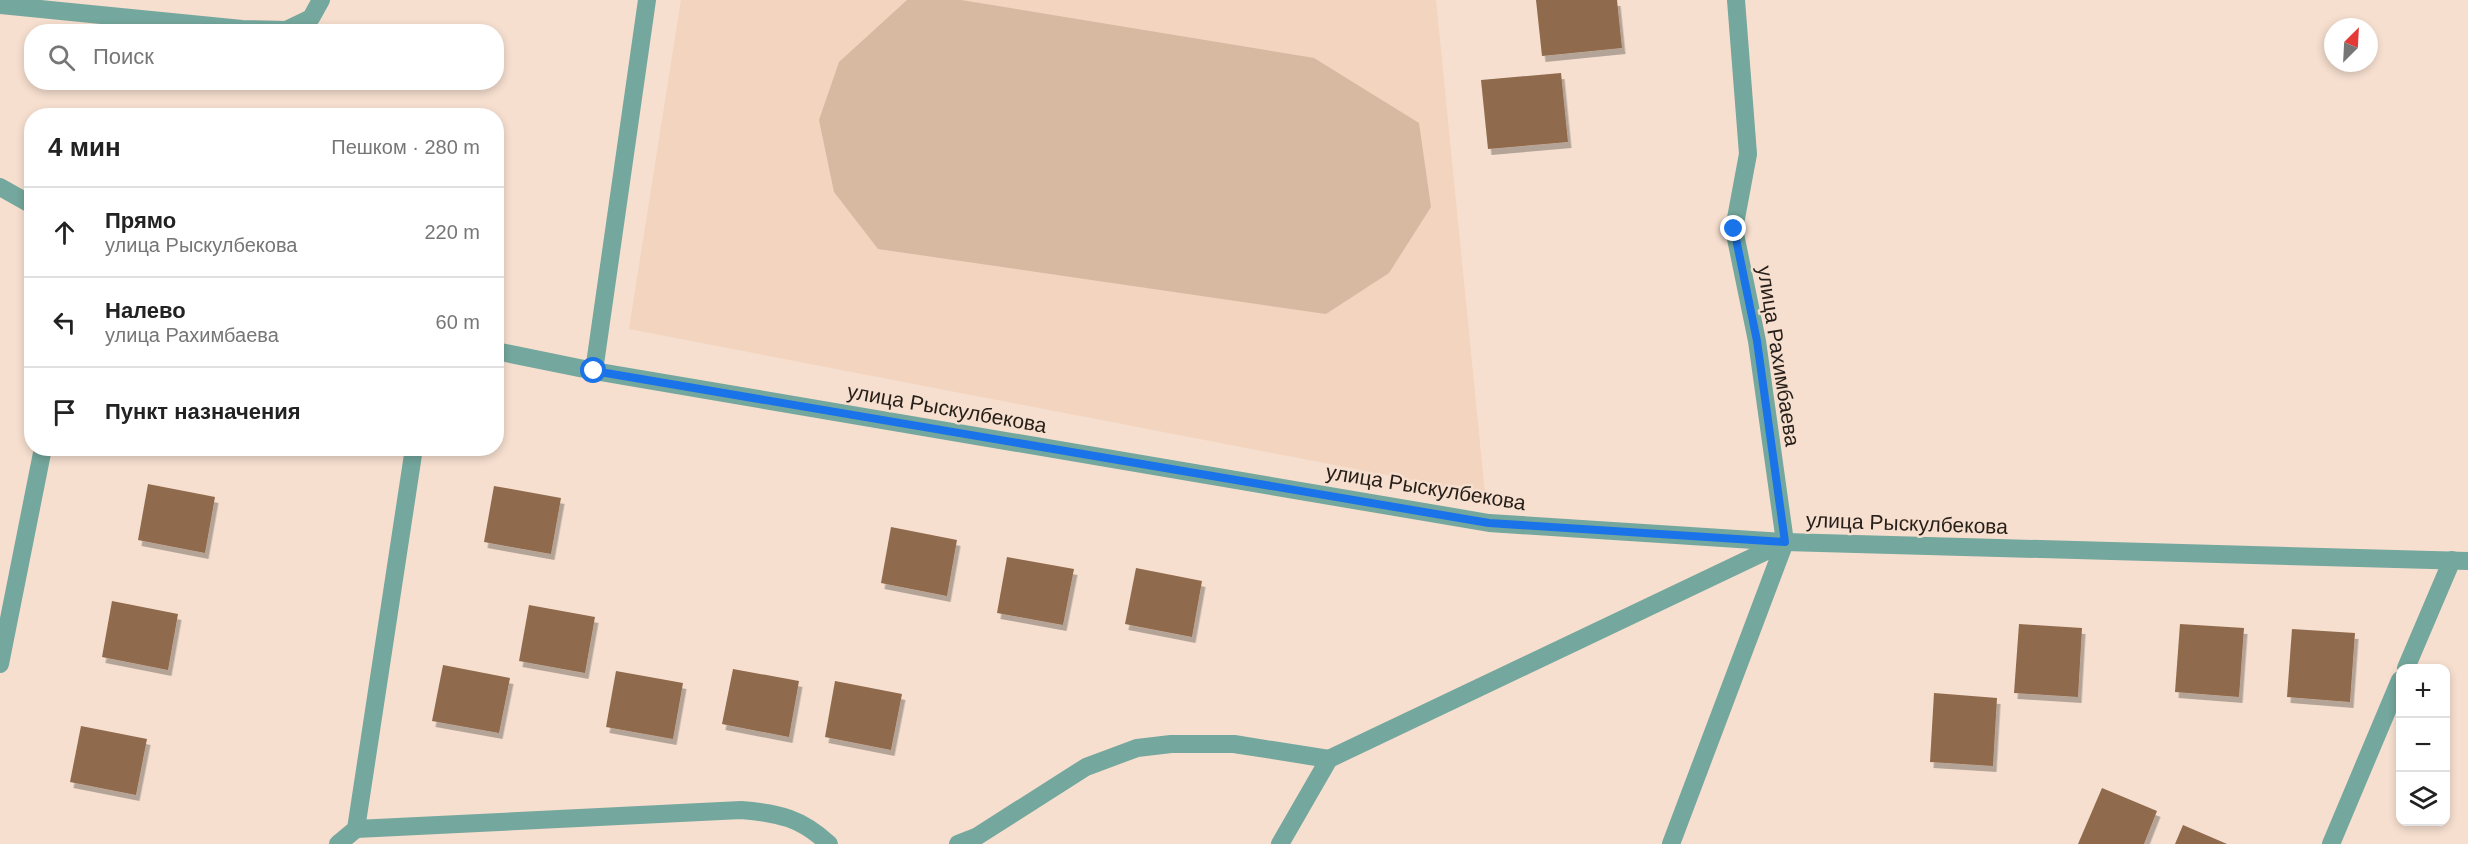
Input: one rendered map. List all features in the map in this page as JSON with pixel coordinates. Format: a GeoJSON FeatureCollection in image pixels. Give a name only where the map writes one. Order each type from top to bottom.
{"type":"FeatureCollection","features":[{"type":"Feature","properties":{"kind":"street"},"geometry":{"type":"LineString","coordinates":[[298,24],[311,18],[321,0]]}},
{"type":"Feature","properties":{"kind":"street"},"geometry":{"type":"LineString","coordinates":[[594,371],[647,0]]}},
{"type":"Feature","properties":{"kind":"street","name":"улица Рахимбаева"},"geometry":{"type":"LineString","coordinates":[[1736,0],[1748,154],[1734,229],[1757,341],[1785,542]]}},
{"type":"Feature","properties":{"kind":"street"},"geometry":{"type":"LineString","coordinates":[[0,5],[192,24]]}},
{"type":"Feature","properties":{"kind":"street"},"geometry":{"type":"LineString","coordinates":[[0,188],[24,201]]}},
{"type":"Feature","properties":{"kind":"street","name":"улица Рыскулбекова"},"geometry":{"type":"LineString","coordinates":[[504,353],[594,371],[1489,523],[1785,542],[2460,560]]}},
{"type":"Feature","properties":{"kind":"street"},"geometry":{"type":"LineString","coordinates":[[0,664],[41,456]]}},
{"type":"Feature","properties":{"kind":"street"},"geometry":{"type":"LineString","coordinates":[[356,829],[413,456]]}},
{"type":"Feature","properties":{"kind":"street"},"geometry":{"type":"LineString","coordinates":[[958,844],[976,837],[1086,766],[1137,748],[1172,744],[1234,744],[1329,759],[1785,542]]}},
{"type":"Feature","properties":{"kind":"street"},"geometry":{"type":"LineString","coordinates":[[1671,844],[1785,542]]}},
{"type":"Feature","properties":{"kind":"street"},"geometry":{"type":"LineString","coordinates":[[2408,664],[2460,560]]}},
{"type":"Feature","properties":{"kind":"street"},"geometry":{"type":"LineString","coordinates":[[2331,844],[2396,690]]}},
{"type":"Feature","properties":{"kind":"street"},"geometry":{"type":"LineString","coordinates":[[1280,844],[1329,759]]}},
{"type":"Feature","properties":{"kind":"street"},"geometry":{"type":"LineString","coordinates":[[338,844],[356,829],[741,810],[770,812],[792,818],[812,829],[829,844]]}},
{"type":"Feature","properties":{"kind":"shaded area"},"geometry":{"type":"Polygon","coordinates":[[[681,0],[1436,0],[1485,494],[629,329],[681,0]]]}},
{"type":"Feature","properties":{"kind":"shaded area"},"geometry":{"type":"Polygon","coordinates":[[[907,0],[961,0],[1314,58],[1419,123],[1431,207],[1389,273],[1326,314],[878,249],[834,192],[819,120],[839,62],[907,0]]]}},
{"type":"Feature","properties":{"kind":"building"},"geometry":{"type":"Polygon","coordinates":[[[1536,0],[1617,0],[1622,48],[1542,56],[1536,0]]]}},
{"type":"Feature","properties":{"kind":"building"},"geometry":{"type":"Polygon","coordinates":[[[1561,73],[1568,142],[1488,149],[1481,80],[1561,73]]]}},
{"type":"Feature","properties":{"kind":"building"},"geometry":{"type":"Polygon","coordinates":[[[148,484],[215,497],[205,553],[138,540],[148,484]]]}},
{"type":"Feature","properties":{"kind":"building"},"geometry":{"type":"Polygon","coordinates":[[[494,486],[561,498],[551,554],[484,542],[494,486]]]}},
{"type":"Feature","properties":{"kind":"building"},"geometry":{"type":"Polygon","coordinates":[[[891,527],[957,540],[947,596],[881,583],[891,527]]]}},
{"type":"Feature","properties":{"kind":"building"},"geometry":{"type":"Polygon","coordinates":[[[1007,557],[1074,569],[1063,625],[997,613],[1007,557]]]}},
{"type":"Feature","properties":{"kind":"building"},"geometry":{"type":"Polygon","coordinates":[[[1136,568],[1202,581],[1192,637],[1125,624],[1136,568]]]}},
{"type":"Feature","properties":{"kind":"building"},"geometry":{"type":"Polygon","coordinates":[[[112,601],[178,614],[168,670],[102,657],[112,601]]]}},
{"type":"Feature","properties":{"kind":"building"},"geometry":{"type":"Polygon","coordinates":[[[529,605],[595,617],[585,673],[519,661],[529,605]]]}},
{"type":"Feature","properties":{"kind":"building"},"geometry":{"type":"Polygon","coordinates":[[[2019,624],[2082,628],[2078,697],[2014,693],[2019,624]]]}},
{"type":"Feature","properties":{"kind":"building"},"geometry":{"type":"Polygon","coordinates":[[[2180,624],[2244,628],[2239,697],[2175,692],[2180,624]]]}},
{"type":"Feature","properties":{"kind":"building"},"geometry":{"type":"Polygon","coordinates":[[[2292,629],[2355,633],[2350,702],[2287,697],[2292,629]]]}},
{"type":"Feature","properties":{"kind":"building"},"geometry":{"type":"Polygon","coordinates":[[[443,665],[510,678],[499,733],[432,721],[443,665]]]}},
{"type":"Feature","properties":{"kind":"building"},"geometry":{"type":"Polygon","coordinates":[[[733,669],[799,681],[789,737],[722,724],[733,669]]]}},
{"type":"Feature","properties":{"kind":"building"},"geometry":{"type":"Polygon","coordinates":[[[616,671],[683,683],[673,739],[606,727],[616,671]]]}},
{"type":"Feature","properties":{"kind":"building"},"geometry":{"type":"Polygon","coordinates":[[[835,681],[902,694],[891,750],[825,737],[835,681]]]}},
{"type":"Feature","properties":{"kind":"building"},"geometry":{"type":"Polygon","coordinates":[[[1934,693],[1997,698],[1993,766],[1930,762],[1934,693]]]}},
{"type":"Feature","properties":{"kind":"building"},"geometry":{"type":"Polygon","coordinates":[[[81,726],[147,739],[136,795],[70,782],[81,726]]]}},
{"type":"Feature","properties":{"kind":"building"},"geometry":{"type":"Polygon","coordinates":[[[2102,788],[2157,811],[2144,844],[2078,844],[2102,788]]]}},
{"type":"Feature","properties":{"kind":"building"},"geometry":{"type":"Polygon","coordinates":[[[2183,825],[2227,844],[2175,844],[2183,825]]]}},
{"type":"Feature","properties":{"kind":"route"},"geometry":{"type":"LineString","coordinates":[[594,371],[1489,523],[1785,542],[1757,341],[1734,229]]}}]}
